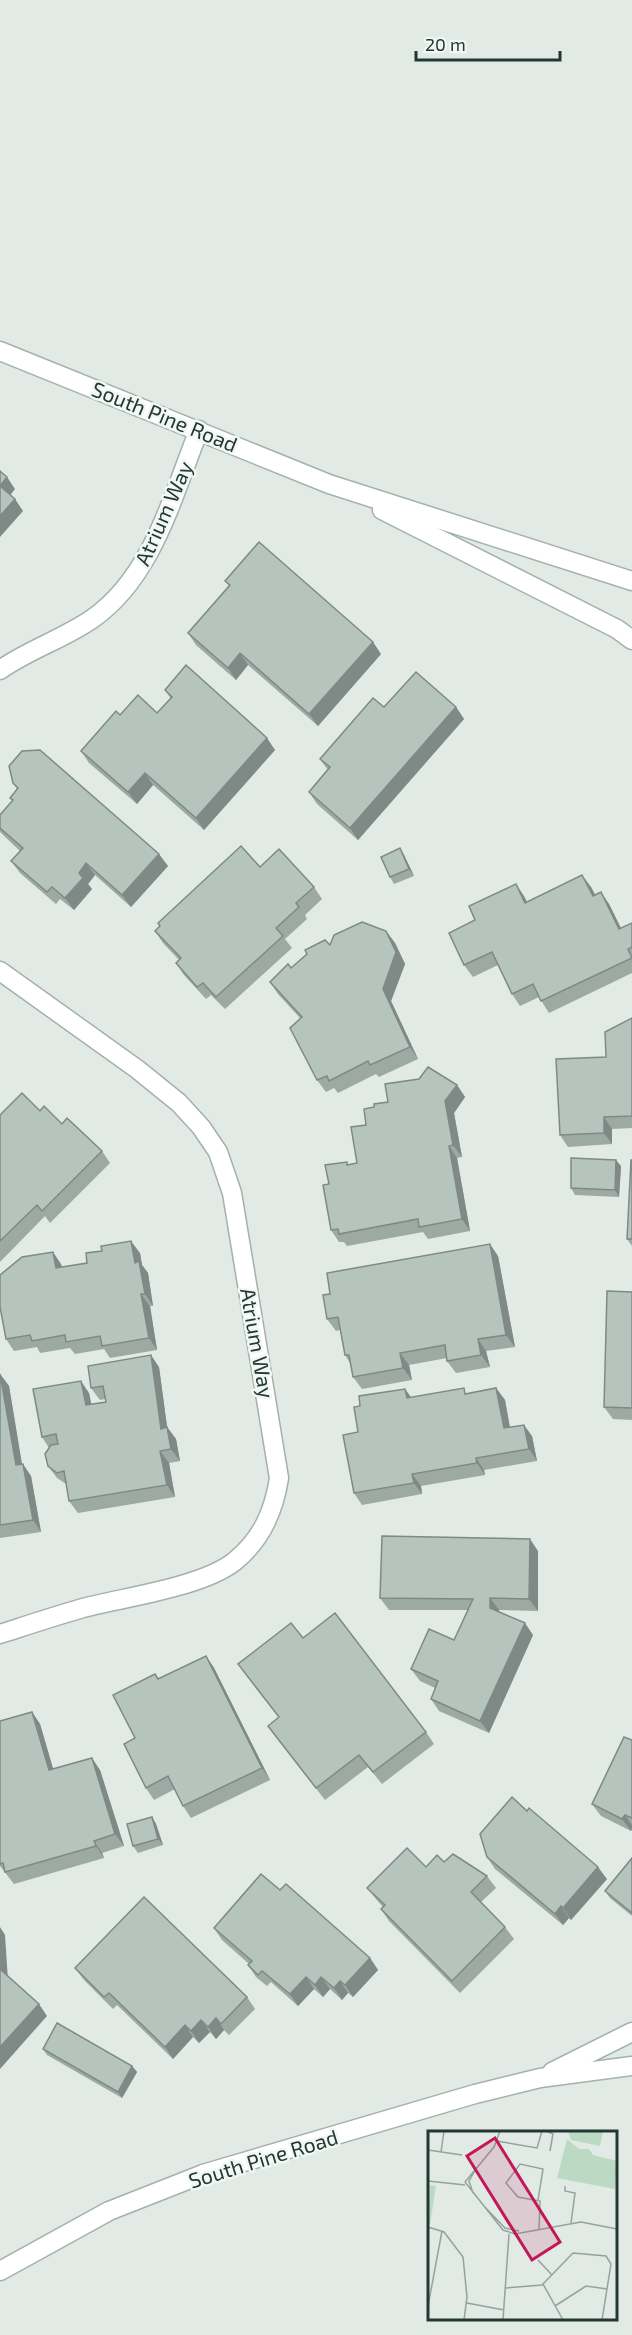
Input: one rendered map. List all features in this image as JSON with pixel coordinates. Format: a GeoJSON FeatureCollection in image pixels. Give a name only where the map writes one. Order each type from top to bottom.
{"type":"FeatureCollection","features":[{"type":"Feature","properties":{"kind":"street","name":"South Pine Road"},"geometry":{"type":"LineString","coordinates":[[0,351],[329,484],[616,629],[632,640]]}},
{"type":"Feature","properties":{"kind":"street","name":"Atrium Way"},"geometry":{"type":"LineString","coordinates":[[0,670],[90,621],[124,589],[152,546],[199,430]]}},
{"type":"Feature","properties":{"kind":"street","name":"South Pine Road"},"geometry":{"type":"LineString","coordinates":[[329,484],[632,581]]}},
{"type":"Feature","properties":{"kind":"street","name":"Atrium Way"},"geometry":{"type":"LineString","coordinates":[[0,971],[137,1069],[179,1103],[201,1127],[218,1152],[231,1193],[279,1465],[277,1492],[269,1519],[254,1542],[233,1562],[194,1580],[81,1609],[0,1634]]}},
{"type":"Feature","properties":{"kind":"street","name":"South Pine Road"},"geometry":{"type":"LineString","coordinates":[[540,2078],[632,2032]]}},
{"type":"Feature","properties":{"kind":"street","name":"South Pine Road"},"geometry":{"type":"LineString","coordinates":[[0,2271],[109,2211],[203,2174],[475,2094],[540,2078],[632,2066]]}},
{"type":"Feature","properties":{"kind":"building"},"geometry":{"type":"Polygon","coordinates":[[[0,471],[7,477],[0,486],[0,471]]]}},
{"type":"Feature","properties":{"kind":"building"},"geometry":{"type":"Polygon","coordinates":[[[0,486],[15,499],[0,516],[0,486]]]}},
{"type":"Feature","properties":{"kind":"building"},"geometry":{"type":"Polygon","coordinates":[[[259,542],[373,642],[309,714],[240,653],[228,668],[188,633],[230,585],[225,581],[259,542]]]}},
{"type":"Feature","properties":{"kind":"building"},"geometry":{"type":"Polygon","coordinates":[[[186,665],[267,738],[196,818],[145,773],[128,792],[81,751],[116,711],[120,715],[138,695],[157,713],[172,697],[165,690],[186,665]]]}},
{"type":"Feature","properties":{"kind":"building"},"geometry":{"type":"Polygon","coordinates":[[[416,672],[456,707],[350,828],[309,792],[330,767],[320,759],[373,698],[384,707],[416,672]]]}},
{"type":"Feature","properties":{"kind":"building"},"geometry":{"type":"Polygon","coordinates":[[[40,750],[159,854],[122,895],[86,863],[79,873],[83,878],[65,898],[52,887],[47,892],[11,861],[23,848],[0,828],[0,815],[13,800],[10,798],[18,788],[13,783],[9,766],[22,751],[40,750]]]}},
{"type":"Feature","properties":{"kind":"building"},"geometry":{"type":"Polygon","coordinates":[[[241,846],[260,867],[279,849],[314,887],[296,903],[299,907],[276,928],[283,936],[216,997],[203,983],[197,987],[176,963],[181,958],[155,931],[160,926],[158,923],[241,846]]]}},
{"type":"Feature","properties":{"kind":"building"},"geometry":{"type":"Polygon","coordinates":[[[400,848],[409,869],[390,877],[381,857],[400,848]]]}},
{"type":"Feature","properties":{"kind":"building"},"geometry":{"type":"Polygon","coordinates":[[[582,875],[593,896],[601,892],[619,929],[632,923],[632,947],[628,949],[632,958],[541,1001],[533,984],[512,994],[492,952],[464,965],[449,933],[475,920],[469,906],[516,884],[525,903],[582,875]]]}},
{"type":"Feature","properties":{"kind":"building"},"geometry":{"type":"Polygon","coordinates":[[[362,922],[386,931],[396,952],[383,989],[410,1047],[370,1065],[368,1061],[329,1081],[327,1076],[317,1080],[290,1028],[302,1017],[270,982],[288,964],[291,968],[307,954],[305,950],[325,940],[330,945],[334,935],[362,922]]]}},
{"type":"Feature","properties":{"kind":"building"},"geometry":{"type":"Polygon","coordinates":[[[632,1018],[632,1116],[604,1117],[604,1133],[560,1135],[556,1059],[606,1057],[605,1032],[632,1018]]]}},
{"type":"Feature","properties":{"kind":"building"},"geometry":{"type":"Polygon","coordinates":[[[428,1067],[457,1085],[445,1101],[453,1145],[449,1146],[462,1219],[419,1227],[418,1219],[339,1234],[338,1229],[331,1230],[323,1185],[329,1184],[325,1165],[357,1163],[351,1127],[366,1125],[364,1109],[374,1107],[374,1104],[388,1102],[385,1084],[419,1079],[428,1067]]]}},
{"type":"Feature","properties":{"kind":"building"},"geometry":{"type":"Polygon","coordinates":[[[22,1093],[40,1111],[44,1106],[62,1124],[67,1118],[102,1151],[42,1211],[37,1205],[0,1241],[0,1115],[22,1093]]]}},
{"type":"Feature","properties":{"kind":"building"},"geometry":{"type":"Polygon","coordinates":[[[571,1158],[616,1160],[615,1190],[571,1188],[571,1158]]]}},
{"type":"Feature","properties":{"kind":"building"},"geometry":{"type":"Polygon","coordinates":[[[631,1160],[632,1239],[627,1239],[631,1160]]]}},
{"type":"Feature","properties":{"kind":"building"},"geometry":{"type":"Polygon","coordinates":[[[131,1241],[135,1263],[139,1261],[145,1294],[141,1294],[149,1338],[102,1346],[100,1336],[66,1342],[65,1335],[32,1341],[30,1335],[6,1339],[0,1307],[0,1275],[22,1257],[53,1252],[56,1268],[87,1263],[86,1253],[102,1251],[101,1246],[131,1241]]]}},
{"type":"Feature","properties":{"kind":"building"},"geometry":{"type":"Polygon","coordinates":[[[490,1244],[506,1335],[478,1339],[481,1355],[447,1361],[445,1345],[400,1353],[403,1368],[353,1377],[349,1355],[345,1355],[338,1317],[327,1319],[323,1295],[330,1294],[327,1273],[490,1244]]]}},
{"type":"Feature","properties":{"kind":"building"},"geometry":{"type":"Polygon","coordinates":[[[607,1291],[632,1292],[632,1408],[604,1407],[607,1291]]]}},
{"type":"Feature","properties":{"kind":"building"},"geometry":{"type":"Polygon","coordinates":[[[151,1355],[161,1429],[167,1427],[171,1449],[160,1451],[167,1485],[69,1501],[64,1471],[57,1473],[48,1466],[45,1454],[51,1445],[58,1444],[56,1434],[42,1437],[33,1389],[81,1381],[86,1405],[106,1402],[103,1386],[91,1388],[88,1366],[151,1355]]]}},
{"type":"Feature","properties":{"kind":"building"},"geometry":{"type":"Polygon","coordinates":[[[0,1374],[16,1465],[23,1464],[33,1520],[0,1525],[0,1374]]]}},
{"type":"Feature","properties":{"kind":"building"},"geometry":{"type":"Polygon","coordinates":[[[464,1388],[465,1394],[496,1388],[504,1428],[524,1425],[529,1449],[476,1458],[477,1463],[412,1474],[414,1483],[354,1493],[343,1435],[358,1432],[354,1407],[360,1406],[359,1396],[405,1389],[407,1398],[464,1388]]]}},
{"type":"Feature","properties":{"kind":"building"},"geometry":{"type":"Polygon","coordinates":[[[382,1536],[530,1539],[529,1599],[490,1598],[490,1608],[525,1623],[480,1721],[431,1699],[438,1681],[411,1669],[429,1629],[454,1640],[473,1599],[380,1598],[382,1536]]]}},
{"type":"Feature","properties":{"kind":"building"},"geometry":{"type":"Polygon","coordinates":[[[335,1613],[426,1732],[373,1772],[359,1755],[316,1788],[268,1726],[279,1717],[238,1664],[291,1623],[303,1638],[335,1613]]]}},
{"type":"Feature","properties":{"kind":"building"},"geometry":{"type":"Polygon","coordinates":[[[206,1656],[262,1768],[183,1806],[168,1776],[146,1788],[124,1744],[135,1738],[113,1695],[155,1674],[158,1679],[206,1656]]]}},
{"type":"Feature","properties":{"kind":"building"},"geometry":{"type":"Polygon","coordinates":[[[32,1712],[49,1770],[92,1758],[115,1834],[94,1841],[96,1846],[5,1872],[3,1863],[0,1864],[0,1721],[32,1712]]]}},
{"type":"Feature","properties":{"kind":"building"},"geometry":{"type":"Polygon","coordinates":[[[624,1737],[632,1740],[632,1818],[625,1815],[622,1819],[592,1804],[624,1737]]]}},
{"type":"Feature","properties":{"kind":"building"},"geometry":{"type":"Polygon","coordinates":[[[512,1797],[527,1811],[529,1808],[598,1867],[563,1908],[561,1906],[555,1914],[487,1857],[480,1834],[512,1797]]]}},
{"type":"Feature","properties":{"kind":"building"},"geometry":{"type":"Polygon","coordinates":[[[152,1817],[158,1839],[133,1846],[127,1824],[152,1817]]]}},
{"type":"Feature","properties":{"kind":"building"},"geometry":{"type":"Polygon","coordinates":[[[407,1848],[426,1867],[437,1855],[444,1862],[453,1854],[487,1876],[471,1892],[505,1927],[452,1981],[381,1909],[385,1905],[367,1888],[407,1848]]]}},
{"type":"Feature","properties":{"kind":"building"},"geometry":{"type":"Polygon","coordinates":[[[632,1858],[632,1913],[605,1891],[632,1858]]]}},
{"type":"Feature","properties":{"kind":"building"},"geometry":{"type":"Polygon","coordinates":[[[261,1874],[280,1890],[286,1884],[370,1958],[345,1985],[340,1981],[334,1988],[321,1977],[315,1985],[306,1977],[290,1994],[262,1971],[258,1975],[248,1965],[252,1961],[214,1928],[261,1874]]]}},
{"type":"Feature","properties":{"kind":"building"},"geometry":{"type":"Polygon","coordinates":[[[144,1897],[247,1997],[221,2024],[216,2018],[208,2027],[201,2020],[191,2031],[185,2025],[165,2047],[109,1993],[104,1997],[75,1968],[144,1897]]]}},
{"type":"Feature","properties":{"kind":"building"},"geometry":{"type":"Polygon","coordinates":[[[0,1969],[39,2004],[0,2047],[0,1969]]]}},
{"type":"Feature","properties":{"kind":"building"},"geometry":{"type":"Polygon","coordinates":[[[57,2023],[132,2066],[118,2092],[43,2049],[57,2023]]]}}]}
